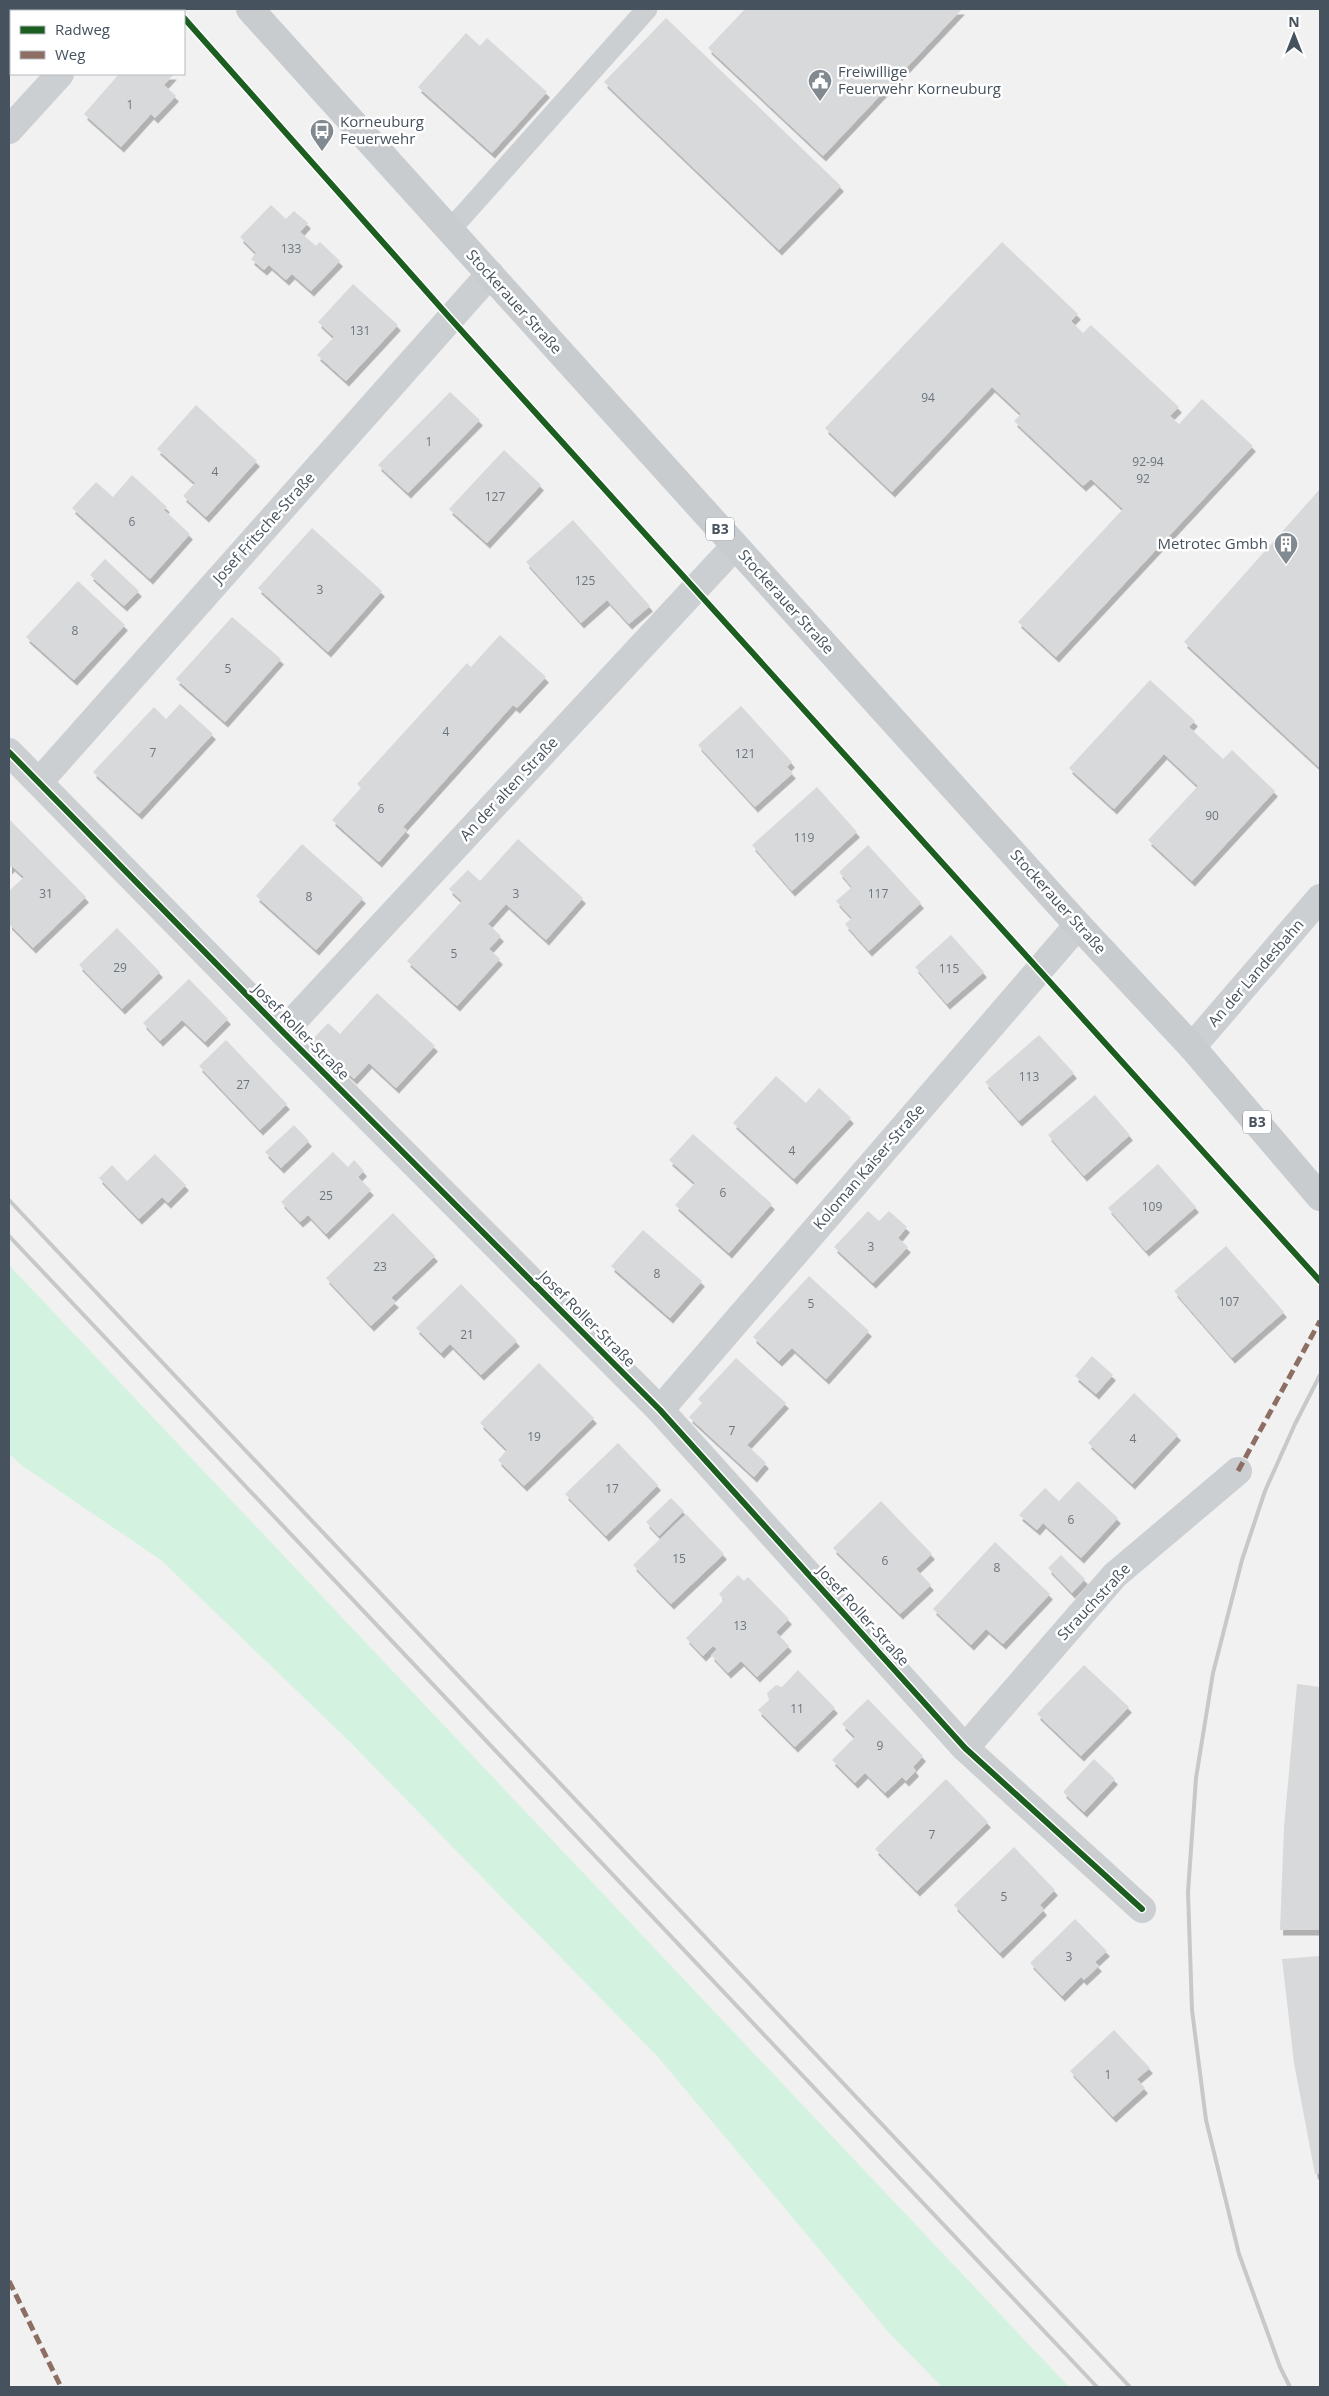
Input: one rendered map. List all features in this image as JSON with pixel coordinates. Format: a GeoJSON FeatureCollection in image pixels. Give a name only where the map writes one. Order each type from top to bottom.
{"type":"FeatureCollection","features":[{"type":"Feature","properties":{"kind":"main road","name":"Stockerauer Straße"},"geometry":{"type":"LineString","coordinates":[[250,9],[1078,925],[1192,1047],[1320,1197]]}},
{"type":"Feature","properties":{"kind":"street"},"geometry":{"type":"LineString","coordinates":[[9,130],[59,75]]}},
{"type":"Feature","properties":{"kind":"street","name":"Josef Fritsche-Straße"},"geometry":{"type":"LineString","coordinates":[[39,782],[490,274]]}},
{"type":"Feature","properties":{"kind":"street","name":"An der alten Straße"},"geometry":{"type":"LineString","coordinates":[[283,1032],[735,546]]}},
{"type":"Feature","properties":{"kind":"street","name":"Josef Roller-Straße"},"geometry":{"type":"LineString","coordinates":[[9,752],[283,1032],[660,1410],[965,1748],[1142,1909]]}},
{"type":"Feature","properties":{"kind":"street","name":"An der Landesbahn"},"geometry":{"type":"LineString","coordinates":[[1192,1047],[1320,898]]}},
{"type":"Feature","properties":{"kind":"street","name":"Koloman Kaiser-Straße"},"geometry":{"type":"LineString","coordinates":[[660,1410],[1078,925]]}},
{"type":"Feature","properties":{"kind":"street","name":"Strauchstraße"},"geometry":{"type":"LineString","coordinates":[[965,1748],[1115,1576],[1238,1471]]}},
{"type":"Feature","properties":{"kind":"lane"},"geometry":{"type":"LineString","coordinates":[[450,230],[647,9]]}},
{"type":"Feature","properties":{"kind":"green space"},"geometry":{"type":"Polygon","coordinates":[[[9,1265],[1069,2387],[942,2387],[891,2335],[658,2057],[350,1742],[161,1560],[24,1467],[9,1454],[9,1265]]]}},
{"type":"Feature","properties":{"kind":"building"},"geometry":{"type":"Polygon","coordinates":[[[36,9],[54,9],[52,10],[36,9]]]}},
{"type":"Feature","properties":{"kind":"building","name":"Freiwillige Feuerwehr Korneuburg"},"geometry":{"type":"Polygon","coordinates":[[[745,9],[962,9],[823,156],[708,48],[745,9]]]}},
{"type":"Feature","properties":{"kind":"building"},"geometry":{"type":"Polygon","coordinates":[[[666,18],[841,186],[779,250],[604,82],[666,18]]]}},
{"type":"Feature","properties":{"kind":"building"},"geometry":{"type":"Polygon","coordinates":[[[466,33],[480,46],[487,38],[547,92],[492,153],[418,87],[466,33]]]}},
{"type":"Feature","properties":{"kind":"building"},"geometry":{"type":"Polygon","coordinates":[[[118,75],[173,75],[164,85],[176,96],[155,118],[151,114],[121,147],[84,114],[118,75]]]}},
{"type":"Feature","properties":{"kind":"building"},"geometry":{"type":"Polygon","coordinates":[[[271,205],[286,219],[294,211],[308,223],[300,232],[316,246],[320,242],[340,261],[311,291],[292,274],[286,280],[269,265],[264,270],[251,259],[256,253],[240,237],[271,205]]]}},
{"type":"Feature","properties":{"kind":"building"},"geometry":{"type":"Polygon","coordinates":[[[1002,242],[1078,314],[1071,321],[1083,333],[1091,325],[1179,407],[1170,416],[1179,424],[1202,399],[1253,446],[1056,657],[1018,622],[1123,509],[1091,479],[1083,486],[1014,421],[1021,414],[992,387],[892,492],[825,428],[1002,242]]]}},
{"type":"Feature","properties":{"kind":"building"},"geometry":{"type":"Polygon","coordinates":[[[353,284],[398,325],[346,381],[317,355],[334,337],[318,322],[353,284]]]}},
{"type":"Feature","properties":{"kind":"building"},"geometry":{"type":"Polygon","coordinates":[[[450,392],[480,420],[408,493],[378,465],[450,392]]]}},
{"type":"Feature","properties":{"kind":"building"},"geometry":{"type":"Polygon","coordinates":[[[196,405],[257,461],[206,517],[183,496],[195,483],[157,449],[196,405]]]}},
{"type":"Feature","properties":{"kind":"building"},"geometry":{"type":"Polygon","coordinates":[[[504,450],[541,485],[487,543],[449,509],[504,450]]]}},
{"type":"Feature","properties":{"kind":"building"},"geometry":{"type":"Polygon","coordinates":[[[132,475],[167,507],[164,510],[190,534],[150,579],[72,508],[96,482],[113,497],[132,475]]]}},
{"type":"Feature","properties":{"kind":"building","name":"Metrotec Gmbh"},"geometry":{"type":"Polygon","coordinates":[[[1320,489],[1320,768],[1184,642],[1320,489]]]}},
{"type":"Feature","properties":{"kind":"building"},"geometry":{"type":"Polygon","coordinates":[[[573,520],[650,606],[629,624],[607,600],[581,623],[526,562],[573,520]]]}},
{"type":"Feature","properties":{"kind":"building"},"geometry":{"type":"Polygon","coordinates":[[[312,528],[382,591],[328,652],[258,588],[312,528]]]}},
{"type":"Feature","properties":{"kind":"building"},"geometry":{"type":"Polygon","coordinates":[[[105,559],[139,591],[124,606],[90,575],[105,559]]]}},
{"type":"Feature","properties":{"kind":"building"},"geometry":{"type":"Polygon","coordinates":[[[78,581],[125,625],[74,680],[26,637],[78,581]]]}},
{"type":"Feature","properties":{"kind":"building"},"geometry":{"type":"Polygon","coordinates":[[[232,617],[281,659],[225,722],[176,679],[232,617]]]}},
{"type":"Feature","properties":{"kind":"building"},"geometry":{"type":"Polygon","coordinates":[[[500,635],[546,677],[517,708],[513,705],[403,827],[407,830],[379,862],[332,820],[361,788],[357,784],[467,663],[471,667],[500,635]]]}},
{"type":"Feature","properties":{"kind":"building"},"geometry":{"type":"Polygon","coordinates":[[[1150,680],[1195,721],[1189,727],[1223,759],[1232,750],[1275,791],[1192,881],[1148,840],[1198,786],[1164,754],[1114,809],[1069,768],[1150,680]]]}},
{"type":"Feature","properties":{"kind":"building"},"geometry":{"type":"Polygon","coordinates":[[[180,704],[213,734],[139,814],[93,772],[154,707],[166,719],[180,704]]]}},
{"type":"Feature","properties":{"kind":"building"},"geometry":{"type":"Polygon","coordinates":[[[741,706],[792,762],[787,767],[793,773],[755,807],[698,745],[741,706]]]}},
{"type":"Feature","properties":{"kind":"building"},"geometry":{"type":"Polygon","coordinates":[[[817,787],[857,832],[792,891],[752,845],[817,787]]]}},
{"type":"Feature","properties":{"kind":"building"},"geometry":{"type":"Polygon","coordinates":[[[9,819],[86,897],[33,948],[9,924],[9,891],[24,877],[12,866],[9,869],[9,819]]]}},
{"type":"Feature","properties":{"kind":"building"},"geometry":{"type":"Polygon","coordinates":[[[518,839],[583,898],[546,940],[506,904],[488,924],[501,936],[489,949],[500,959],[457,1006],[407,961],[462,901],[449,889],[468,870],[480,881],[518,839]]]}},
{"type":"Feature","properties":{"kind":"building"},"geometry":{"type":"Polygon","coordinates":[[[302,844],[363,898],[316,950],[256,896],[302,844]]]}},
{"type":"Feature","properties":{"kind":"building"},"geometry":{"type":"Polygon","coordinates":[[[868,845],[921,903],[869,951],[845,924],[852,918],[836,901],[852,887],[839,872],[868,845]]]}},
{"type":"Feature","properties":{"kind":"building"},"geometry":{"type":"Polygon","coordinates":[[[117,928],[160,972],[122,1009],[79,965],[117,928]]]}},
{"type":"Feature","properties":{"kind":"building"},"geometry":{"type":"Polygon","coordinates":[[[951,935],[984,972],[947,1004],[915,967],[951,935]]]}},
{"type":"Feature","properties":{"kind":"building"},"geometry":{"type":"Polygon","coordinates":[[[189,979],[228,1019],[205,1042],[182,1020],[160,1041],[143,1023],[189,979]]]}},
{"type":"Feature","properties":{"kind":"building"},"geometry":{"type":"Polygon","coordinates":[[[377,993],[435,1046],[396,1088],[369,1063],[354,1079],[312,1040],[328,1023],[340,1034],[377,993]]]}},
{"type":"Feature","properties":{"kind":"building"},"geometry":{"type":"Polygon","coordinates":[[[1039,1035],[1074,1073],[1019,1121],[985,1082],[1039,1035]]]}},
{"type":"Feature","properties":{"kind":"building"},"geometry":{"type":"Polygon","coordinates":[[[226,1040],[287,1104],[260,1130],[199,1066],[226,1040]]]}},
{"type":"Feature","properties":{"kind":"building"},"geometry":{"type":"Polygon","coordinates":[[[776,1076],[806,1103],[819,1088],[851,1118],[794,1179],[733,1123],[776,1076]]]}},
{"type":"Feature","properties":{"kind":"building"},"geometry":{"type":"Polygon","coordinates":[[[1095,1095],[1130,1135],[1084,1176],[1048,1135],[1095,1095]]]}},
{"type":"Feature","properties":{"kind":"building"},"geometry":{"type":"Polygon","coordinates":[[[294,1125],[309,1141],[281,1168],[265,1152],[294,1125]]]}},
{"type":"Feature","properties":{"kind":"building"},"geometry":{"type":"Polygon","coordinates":[[[693,1134],[772,1204],[729,1253],[675,1205],[695,1183],[669,1160],[693,1134]]]}},
{"type":"Feature","properties":{"kind":"building"},"geometry":{"type":"Polygon","coordinates":[[[333,1152],[348,1167],[354,1160],[364,1171],[358,1177],[371,1190],[326,1234],[308,1215],[300,1222],[281,1202],[333,1152]]]}},
{"type":"Feature","properties":{"kind":"building"},"geometry":{"type":"Polygon","coordinates":[[[155,1154],[186,1185],[168,1203],[162,1197],[139,1219],[99,1178],[112,1165],[127,1181],[155,1154]]]}},
{"type":"Feature","properties":{"kind":"building"},"geometry":{"type":"Polygon","coordinates":[[[1158,1164],[1196,1207],[1146,1251],[1108,1208],[1158,1164]]]}},
{"type":"Feature","properties":{"kind":"building"},"geometry":{"type":"Polygon","coordinates":[[[868,1211],[879,1221],[889,1211],[907,1227],[898,1238],[908,1247],[873,1283],[834,1247],[868,1211]]]}},
{"type":"Feature","properties":{"kind":"building"},"geometry":{"type":"Polygon","coordinates":[[[393,1213],[435,1256],[391,1298],[396,1302],[371,1326],[326,1278],[393,1213]]]}},
{"type":"Feature","properties":{"kind":"building"},"geometry":{"type":"Polygon","coordinates":[[[643,1230],[702,1281],[670,1318],[611,1266],[643,1230]]]}},
{"type":"Feature","properties":{"kind":"building"},"geometry":{"type":"Polygon","coordinates":[[[1226,1246],[1284,1312],[1232,1358],[1174,1291],[1226,1246]]]}},
{"type":"Feature","properties":{"kind":"building"},"geometry":{"type":"Polygon","coordinates":[[[809,1276],[869,1331],[826,1379],[792,1348],[779,1361],[753,1337],[809,1276]]]}},
{"type":"Feature","properties":{"kind":"building"},"geometry":{"type":"Polygon","coordinates":[[[461,1284],[517,1341],[481,1375],[450,1344],[441,1353],[416,1328],[461,1284]]]}},
{"type":"Feature","properties":{"kind":"building"},"geometry":{"type":"Polygon","coordinates":[[[1092,1356],[1113,1375],[1096,1394],[1075,1376],[1092,1356]]]}},
{"type":"Feature","properties":{"kind":"building"},"geometry":{"type":"Polygon","coordinates":[[[736,1358],[786,1403],[747,1445],[766,1463],[754,1477],[689,1417],[702,1403],[698,1399],[736,1358]]]}},
{"type":"Feature","properties":{"kind":"building"},"geometry":{"type":"Polygon","coordinates":[[[539,1363],[594,1418],[524,1486],[498,1460],[507,1450],[480,1423],[539,1363]]]}},
{"type":"Feature","properties":{"kind":"building"},"geometry":{"type":"Polygon","coordinates":[[[1134,1393],[1178,1435],[1132,1484],[1088,1443],[1134,1393]]]}},
{"type":"Feature","properties":{"kind":"building"},"geometry":{"type":"Polygon","coordinates":[[[618,1443],[658,1485],[606,1536],[565,1494],[618,1443]]]}},
{"type":"Feature","properties":{"kind":"building"},"geometry":{"type":"Polygon","coordinates":[[[1078,1481],[1118,1518],[1081,1558],[1043,1523],[1037,1530],[1019,1515],[1045,1488],[1059,1501],[1078,1481]]]}},
{"type":"Feature","properties":{"kind":"building"},"geometry":{"type":"Polygon","coordinates":[[[671,1498],[684,1511],[659,1536],[646,1522],[671,1498]]]}},
{"type":"Feature","properties":{"kind":"building"},"geometry":{"type":"Polygon","coordinates":[[[881,1501],[932,1554],[916,1569],[931,1585],[900,1614],[833,1548],[881,1501]]]}},
{"type":"Feature","properties":{"kind":"building"},"geometry":{"type":"Polygon","coordinates":[[[686,1514],[724,1554],[671,1604],[633,1565],[686,1514]]]}},
{"type":"Feature","properties":{"kind":"building"},"geometry":{"type":"Polygon","coordinates":[[[995,1542],[1050,1594],[1003,1644],[986,1629],[971,1645],[933,1609],[995,1542]]]}},
{"type":"Feature","properties":{"kind":"building"},"geometry":{"type":"Polygon","coordinates":[[[1061,1555],[1085,1579],[1072,1593],[1048,1568],[1061,1555]]]}},
{"type":"Feature","properties":{"kind":"building"},"geometry":{"type":"Polygon","coordinates":[[[738,1575],[744,1581],[748,1577],[789,1619],[776,1632],[789,1646],[757,1677],[741,1661],[728,1673],[711,1655],[717,1649],[713,1646],[703,1656],[686,1638],[724,1600],[719,1594],[738,1575]]]}},
{"type":"Feature","properties":{"kind":"building"},"geometry":{"type":"Polygon","coordinates":[[[1084,1665],[1129,1707],[1081,1756],[1037,1714],[1084,1665]]]}},
{"type":"Feature","properties":{"kind":"building"},"geometry":{"type":"Polygon","coordinates":[[[798,1670],[835,1708],[795,1747],[758,1710],[769,1700],[767,1693],[776,1685],[782,1687],[798,1670]]]}},
{"type":"Feature","properties":{"kind":"building"},"geometry":{"type":"Polygon","coordinates":[[[1297,1684],[1320,1687],[1320,1930],[1280,1930],[1284,1827],[1297,1684]]]}},
{"type":"Feature","properties":{"kind":"building"},"geometry":{"type":"Polygon","coordinates":[[[868,1699],[923,1756],[913,1767],[916,1771],[906,1781],[902,1777],[885,1793],[865,1773],[855,1783],[832,1760],[855,1737],[842,1724],[868,1699]]]}},
{"type":"Feature","properties":{"kind":"building"},"geometry":{"type":"Polygon","coordinates":[[[1094,1759],[1115,1779],[1084,1812],[1063,1792],[1094,1759]]]}},
{"type":"Feature","properties":{"kind":"building"},"geometry":{"type":"Polygon","coordinates":[[[946,1779],[988,1822],[917,1891],[875,1849],[946,1779]]]}},
{"type":"Feature","properties":{"kind":"building"},"geometry":{"type":"Polygon","coordinates":[[[1014,1847],[1055,1890],[1040,1905],[1044,1910],[1000,1953],[954,1905],[1014,1847]]]}},
{"type":"Feature","properties":{"kind":"building"},"geometry":{"type":"Polygon","coordinates":[[[1075,1919],[1107,1951],[1095,1962],[1099,1966],[1084,1980],[1081,1977],[1062,1996],[1030,1963],[1075,1919]]]}},
{"type":"Feature","properties":{"kind":"building"},"geometry":{"type":"Polygon","coordinates":[[[1320,1956],[1320,2173],[1315,2174],[1294,2063],[1282,1959],[1320,1956]]]}},
{"type":"Feature","properties":{"kind":"building"},"geometry":{"type":"Polygon","coordinates":[[[1114,2030],[1150,2068],[1137,2079],[1145,2088],[1113,2117],[1070,2071],[1114,2030]]]}},
{"type":"Feature","properties":{"kind":"railway"},"geometry":{"type":"LineString","coordinates":[[9,1200],[1130,2387]]}},
{"type":"Feature","properties":{"kind":"railway"},"geometry":{"type":"LineString","coordinates":[[9,1236],[1097,2387]]}},
{"type":"Feature","properties":{"kind":"railway"},"geometry":{"type":"LineString","coordinates":[[1290,2387],[1280,2367],[1239,2254],[1206,2120],[1192,2010],[1188,1892],[1196,1778],[1213,1673],[1242,1560],[1265,1491],[1295,1424],[1320,1375]]}},
{"type":"Feature","properties":{"kind":"marked path"},"geometry":{"type":"LineString","coordinates":[[1238,1471],[1320,1321]]}},
{"type":"Feature","properties":{"kind":"marked path"},"geometry":{"type":"LineString","coordinates":[[9,2281],[61,2387]]}},
{"type":"Feature","properties":{"kind":"cycle path"},"geometry":{"type":"LineString","coordinates":[[185,19],[450,318],[1320,1281]]}},
{"type":"Feature","properties":{"kind":"cycle path"},"geometry":{"type":"LineString","coordinates":[[9,752],[283,1032],[660,1410],[965,1748],[1142,1909]]}},
{"type":"Feature","properties":{"kind":"place","name":"Freiwillige Feuerwehr Korneuburg"},"geometry":{"type":"Point","coordinates":[820,102]}},
{"type":"Feature","properties":{"kind":"place","name":"Korneuburg Feuerwehr"},"geometry":{"type":"Point","coordinates":[322,152]}},
{"type":"Feature","properties":{"kind":"place","name":"Metrotec Gmbh"},"geometry":{"type":"Point","coordinates":[1286,565]}}]}
